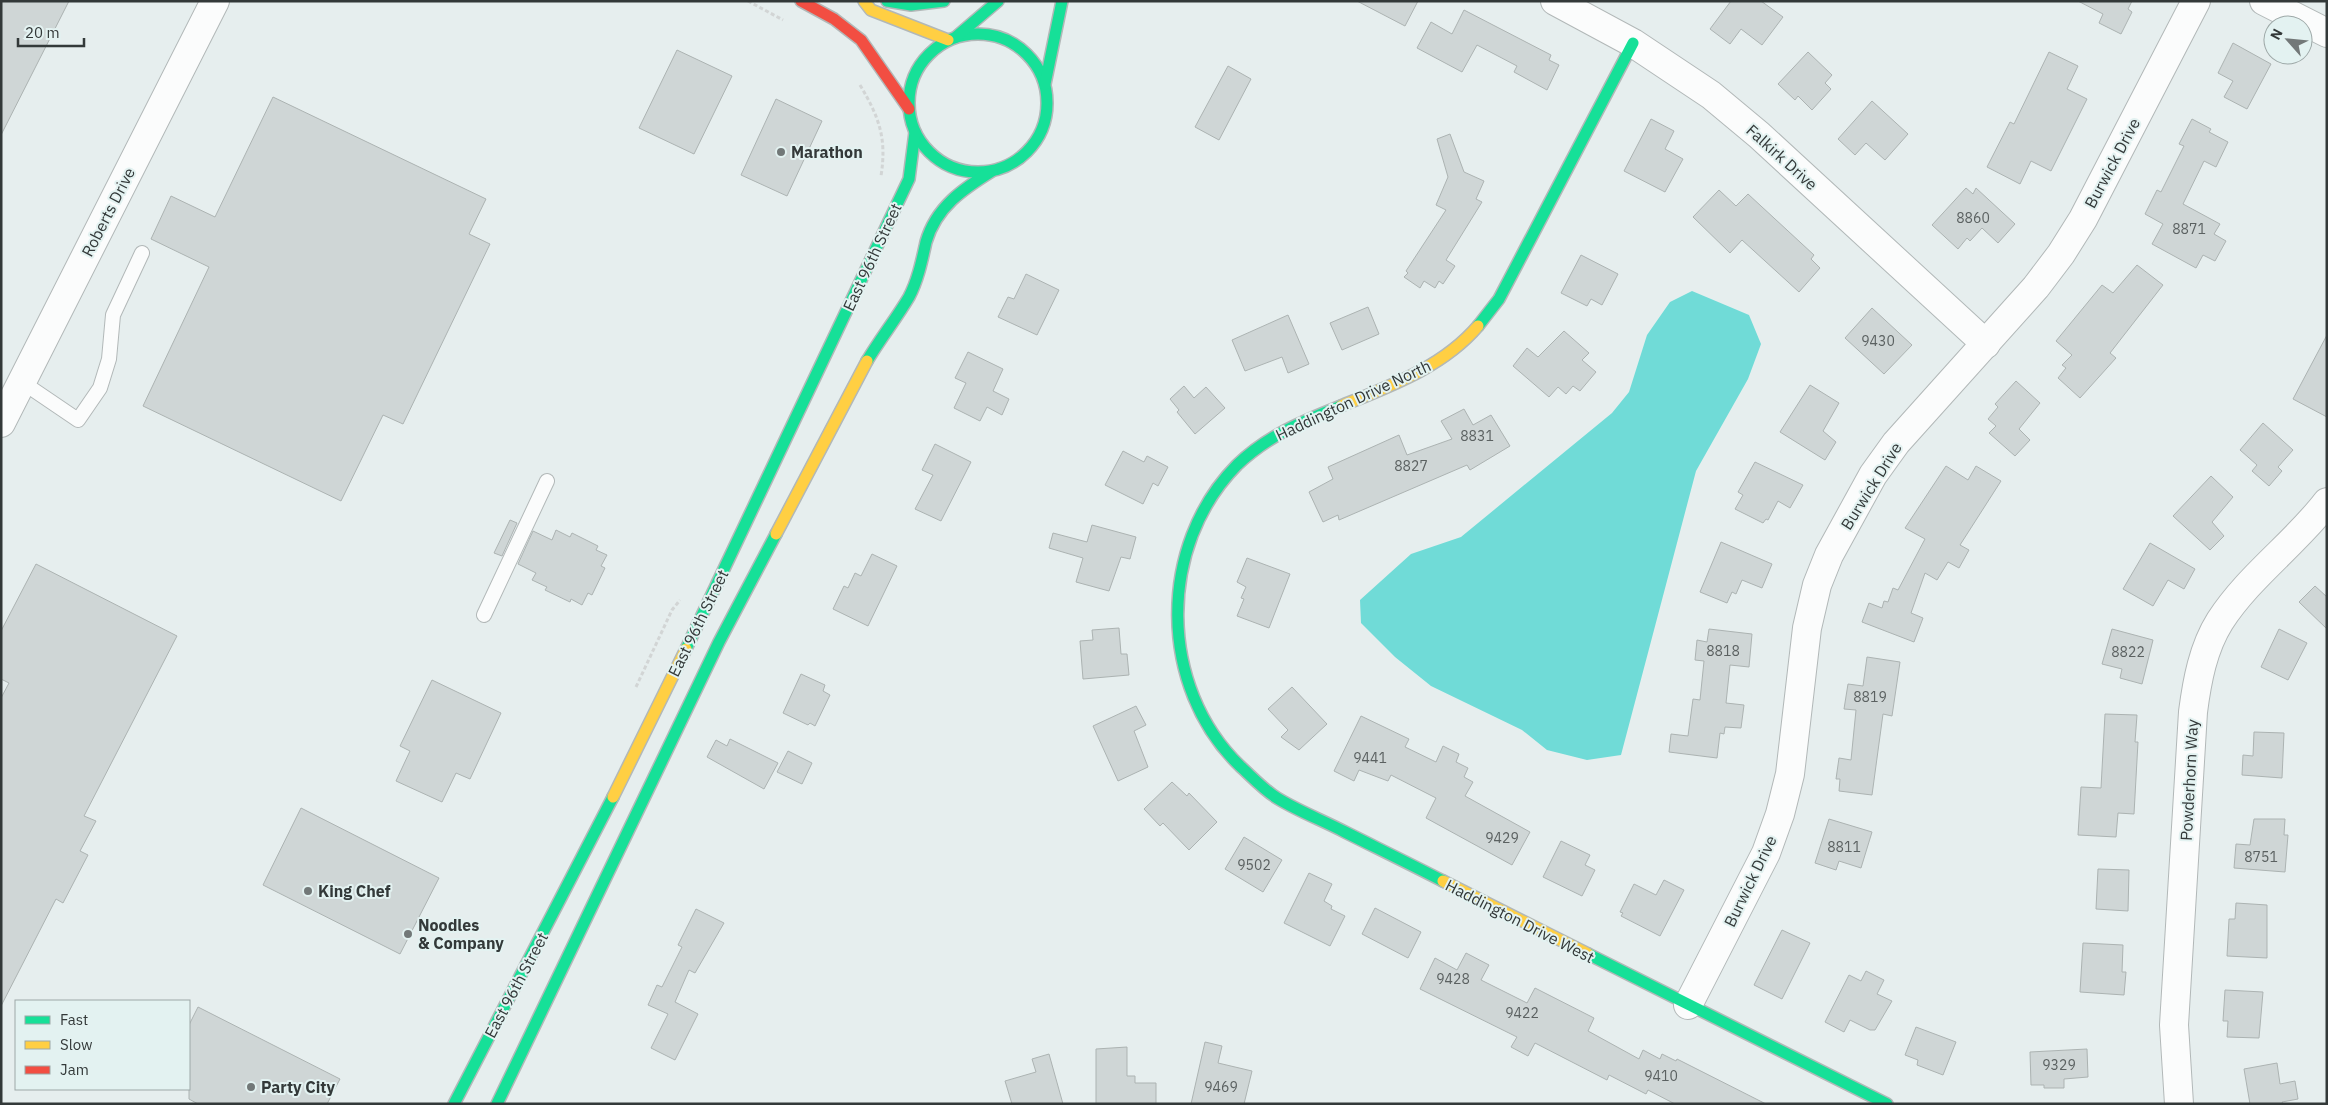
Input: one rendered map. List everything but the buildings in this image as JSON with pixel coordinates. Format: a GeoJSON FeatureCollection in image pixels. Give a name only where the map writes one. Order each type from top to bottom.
{"type":"FeatureCollection","features":[{"type":"Feature","properties":{"kind":"main road"},"geometry":{"type":"LineString","coordinates":[[801,1],[834,19],[861,40],[909,109]]}},
{"type":"Feature","properties":{"kind":"main road"},"geometry":{"type":"LineString","coordinates":[[864,1],[871,10],[952,39],[978,34],[1000,37],[1020,48],[1036,64],[1045,84]]}},
{"type":"Feature","properties":{"kind":"main road"},"geometry":{"type":"LineString","coordinates":[[887,1],[916,5],[944,1]]}},
{"type":"Feature","properties":{"kind":"main road"},"geometry":{"type":"LineString","coordinates":[[998,1],[952,39],[936,48],[920,65],[911,86],[909,109],[915,132],[928,151],[947,164],[969,172],[992,171],[1013,162],[1031,148],[1042,128],[1046,114],[1045,84],[1062,1]]}},
{"type":"Feature","properties":{"kind":"main road","name":"Haddington Drive North"},"geometry":{"type":"LineString","coordinates":[[1191,694],[1181,662],[1176,631],[1178,590],[1184,560],[1194,531],[1208,504],[1232,471],[1255,450],[1272,438],[1296,424],[1430,365],[1457,347],[1480,325],[1499,299],[1633,43]]}},
{"type":"Feature","properties":{"kind":"main road","name":"East 96th Street"},"geometry":{"type":"LineString","coordinates":[[454,1104],[552,918],[662,700],[860,285],[909,178],[915,132]]}},
{"type":"Feature","properties":{"kind":"main road","name":"East 96th Street"},"geometry":{"type":"LineString","coordinates":[[497,1104],[718,642],[867,360],[908,296],[921,265],[926,240],[934,222],[941,211],[960,191],[992,171]]}},
{"type":"Feature","properties":{"kind":"main road","name":"Haddington Drive West"},"geometry":{"type":"LineString","coordinates":[[1191,694],[1209,730],[1225,751],[1243,771],[1276,797],[1887,1104]]}},
{"type":"Feature","properties":{"kind":"street","name":"Roberts Drive"},"geometry":{"type":"LineString","coordinates":[[1,423],[215,1]]}},
{"type":"Feature","properties":{"kind":"street","name":"Falkirk Drive"},"geometry":{"type":"LineString","coordinates":[[1555,1],[1633,43],[1711,95],[1760,135],[1986,344]]}},
{"type":"Feature","properties":{"kind":"street","name":"Burwick Drive"},"geometry":{"type":"LineString","coordinates":[[1688,1005],[1766,853],[1780,814],[1791,769],[1807,628],[1817,586],[1829,556],[1873,476],[1896,443],[2036,287],[2061,254],[2083,219],[2196,1]]}},
{"type":"Feature","properties":{"kind":"street"},"geometry":{"type":"LineString","coordinates":[[2264,1],[2327,33]]}},
{"type":"Feature","properties":{"kind":"street","name":"Powderhorn Way"},"geometry":{"type":"LineString","coordinates":[[2179,1104],[2174,1025],[2193,712],[2200,671],[2215,631],[2245,588],[2327,502]]}},
{"type":"Feature","properties":{"kind":"lane"},"geometry":{"type":"LineString","coordinates":[[22,382],[78,420],[100,388],[109,359],[113,315],[142,253]]}},
{"type":"Feature","properties":{"kind":"lane"},"geometry":{"type":"LineString","coordinates":[[484,615],[547,481]]}},
{"type":"Feature","properties":{"kind":"path"},"geometry":{"type":"LineString","coordinates":[[748,1],[784,20]]}},
{"type":"Feature","properties":{"kind":"path"},"geometry":{"type":"LineString","coordinates":[[858,82],[878,120],[882,133],[884,153],[879,184]]}},
{"type":"Feature","properties":{"kind":"path"},"geometry":{"type":"LineString","coordinates":[[636,687],[672,610],[682,598]]}},
{"type":"Feature","properties":{"kind":"water"},"geometry":{"type":"Polygon","coordinates":[[[1692,291],[1749,315],[1761,344],[1748,379],[1696,471],[1621,755],[1587,760],[1547,750],[1522,730],[1431,686],[1395,657],[1361,623],[1360,600],[1411,554],[1461,537],[1612,413],[1629,392],[1647,335],[1670,302],[1692,291]]]}},
{"type":"Feature","properties":{"kind":"traffic: fast"},"geometry":{"type":"LineString","coordinates":[[887,1],[911,5],[944,1]]}},
{"type":"Feature","properties":{"kind":"traffic: fast"},"geometry":{"type":"LineString","coordinates":[[956,37],[998,1]]}},
{"type":"Feature","properties":{"kind":"traffic: fast"},"geometry":{"type":"LineString","coordinates":[[1045,84],[1062,1]]}},
{"type":"Feature","properties":{"kind":"traffic: fast"},"geometry":{"type":"LineString","coordinates":[[978,34],[1004,40],[1027,54],[1041,77],[1047,103],[1041,129],[1027,152],[1004,166],[978,172],[952,166],[929,152],[915,129],[909,103],[915,77],[929,54],[952,40],[978,34]]}},
{"type":"Feature","properties":{"kind":"traffic: fast"},"geometry":{"type":"LineString","coordinates":[[1478,326],[1499,299],[1633,43]]}},
{"type":"Feature","properties":{"kind":"traffic: fast"},"geometry":{"type":"LineString","coordinates":[[686,649],[909,179],[915,132]]}},
{"type":"Feature","properties":{"kind":"traffic: fast"},"geometry":{"type":"LineString","coordinates":[[867,361],[909,297],[917,277],[926,242],[936,219],[961,192],[992,171]]}},
{"type":"Feature","properties":{"kind":"traffic: fast"},"geometry":{"type":"LineString","coordinates":[[1341,406],[1286,430],[1261,446],[1237,465],[1211,498],[1192,535],[1181,575],[1178,616],[1182,657],[1194,697],[1213,734],[1240,766],[1262,787],[1293,807],[1443,881]]}},
{"type":"Feature","properties":{"kind":"traffic: fast"},"geometry":{"type":"LineString","coordinates":[[497,1104],[719,642],[776,534]]}},
{"type":"Feature","properties":{"kind":"traffic: fast"},"geometry":{"type":"LineString","coordinates":[[454,1104],[613,797]]}},
{"type":"Feature","properties":{"kind":"traffic: fast"},"geometry":{"type":"LineString","coordinates":[[1588,954],[1887,1104]]}},
{"type":"Feature","properties":{"kind":"traffic: slow"},"geometry":{"type":"LineString","coordinates":[[864,1],[871,10],[948,40]]}},
{"type":"Feature","properties":{"kind":"traffic: slow"},"geometry":{"type":"LineString","coordinates":[[1341,406],[1415,374],[1449,353],[1478,326]]}},
{"type":"Feature","properties":{"kind":"traffic: slow"},"geometry":{"type":"LineString","coordinates":[[776,534],[867,361]]}},
{"type":"Feature","properties":{"kind":"traffic: slow"},"geometry":{"type":"LineString","coordinates":[[613,797],[686,649]]}},
{"type":"Feature","properties":{"kind":"traffic: slow"},"geometry":{"type":"LineString","coordinates":[[1443,881],[1588,954]]}},
{"type":"Feature","properties":{"kind":"traffic: jam"},"geometry":{"type":"LineString","coordinates":[[801,1],[834,19],[861,40],[909,109]]}},
{"type":"Feature","properties":{"kind":"place","name":"Marathon"},"geometry":{"type":"Point","coordinates":[781,152]}},
{"type":"Feature","properties":{"kind":"place","name":"King Chef"},"geometry":{"type":"Point","coordinates":[308,891]}},
{"type":"Feature","properties":{"kind":"place","name":"Noodles & Company"},"geometry":{"type":"Point","coordinates":[408,934]}},
{"type":"Feature","properties":{"kind":"place","name":"Party City"},"geometry":{"type":"Point","coordinates":[251,1087]}}]}
